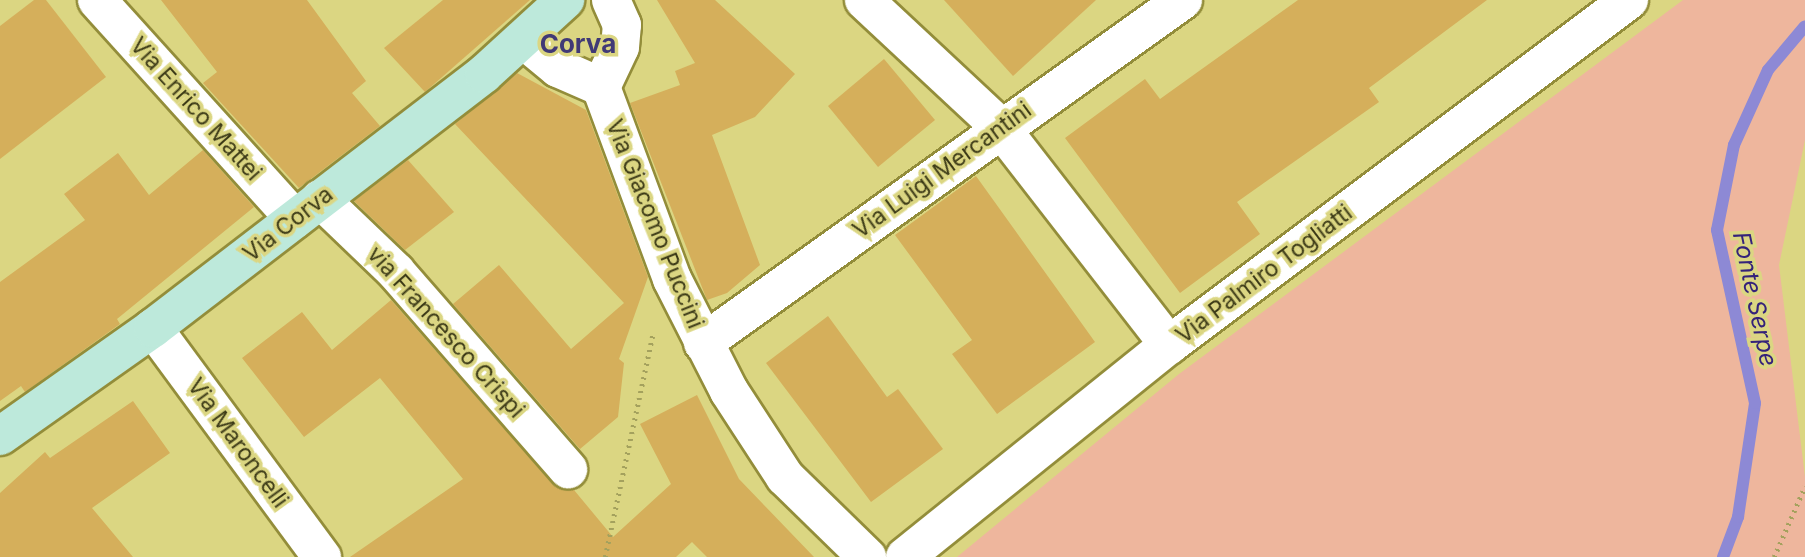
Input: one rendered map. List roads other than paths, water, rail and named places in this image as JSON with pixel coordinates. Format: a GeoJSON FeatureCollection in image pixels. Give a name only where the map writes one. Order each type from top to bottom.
{"type":"FeatureCollection","features":[{"type":"Feature","properties":{"kind":"street","name":"Via Enrico Mattei"},"geometry":{"type":"LineString","coordinates":[[97,0],[307,209]]}},
{"type":"Feature","properties":{"kind":"street","name":"Via Corva"},"geometry":{"type":"LineString","coordinates":[[0,436],[153,328],[524,40],[565,0]]}},
{"type":"Feature","properties":{"kind":"street"},"geometry":{"type":"LineString","coordinates":[[524,40],[558,68],[601,87],[621,47],[622,25],[611,0]]}},
{"type":"Feature","properties":{"kind":"street"},"geometry":{"type":"LineString","coordinates":[[864,0],[1000,127],[1169,345]]}},
{"type":"Feature","properties":{"kind":"street","name":"Via Luigi Mercantini"},"geometry":{"type":"LineString","coordinates":[[703,343],[1000,127],[1183,0]]}},
{"type":"Feature","properties":{"kind":"street","name":"Via Palmiro Togliatti"},"geometry":{"type":"LineString","coordinates":[[905,557],[1169,345],[1629,0]]}},
{"type":"Feature","properties":{"kind":"street","name":"Via Giacomo Puccini"},"geometry":{"type":"LineString","coordinates":[[601,87],[673,279],[703,343],[785,477],[867,557]]}},
{"type":"Feature","properties":{"kind":"street","name":"via Francesco Crispi"},"geometry":{"type":"LineString","coordinates":[[307,209],[396,272],[568,469]]}},
{"type":"Feature","properties":{"kind":"street","name":"Via Maroncelli"},"geometry":{"type":"LineString","coordinates":[[153,328],[322,557]]}},
{"type":"Feature","properties":{"kind":"waterway","name":"Fonte Serpe"},"geometry":{"type":"LineString","coordinates":[[1723,557],[1738,517],[1755,403],[1717,230],[1734,145],[1768,70],[1805,26]]}},
{"type":"Feature","properties":{"kind":"district","name":"Corva"},"geometry":{"type":"Point","coordinates":[578,44]}}]}
